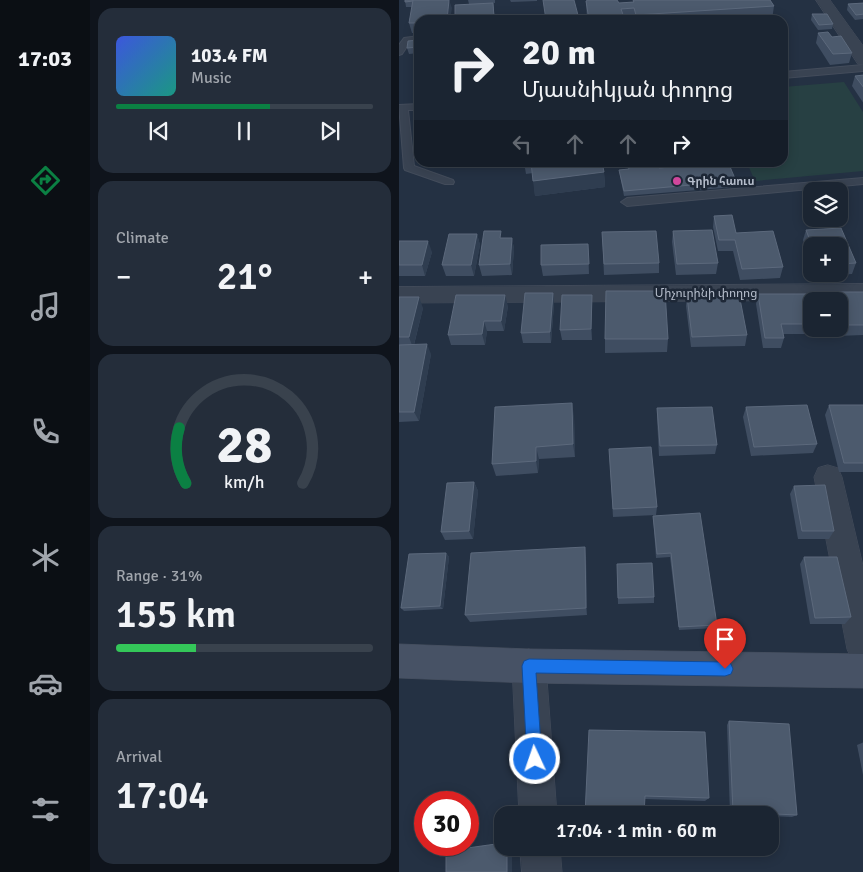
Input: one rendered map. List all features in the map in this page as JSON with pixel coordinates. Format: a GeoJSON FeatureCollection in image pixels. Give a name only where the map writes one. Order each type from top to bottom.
{"type":"FeatureCollection","features":[{"type":"Feature","properties":{"kind":"street"},"geometry":{"type":"LineString","coordinates":[[823,0],[863,60]]}},
{"type":"Feature","properties":{"kind":"street","name":"Միչուրինի փողոց"},"geometry":{"type":"LineString","coordinates":[[399,295],[863,292]]}},
{"type":"Feature","properties":{"kind":"street"},"geometry":{"type":"LineString","coordinates":[[828,477],[863,649]]}},
{"type":"Feature","properties":{"kind":"street"},"geometry":{"type":"LineString","coordinates":[[399,661],[529,666],[863,671]]}},
{"type":"Feature","properties":{"kind":"street"},"geometry":{"type":"LineString","coordinates":[[529,666],[537,806]]}},
{"type":"Feature","properties":{"kind":"street"},"geometry":{"type":"LineString","coordinates":[[541,856],[542,872]]}},
{"type":"Feature","properties":{"kind":"lane"},"geometry":{"type":"LineString","coordinates":[[399,52],[407,40],[414,39]]}},
{"type":"Feature","properties":{"kind":"lane"},"geometry":{"type":"LineString","coordinates":[[788,75],[863,68]]}},
{"type":"Feature","properties":{"kind":"lane"},"geometry":{"type":"LineString","coordinates":[[414,107],[401,108],[409,168],[449,182]]}},
{"type":"Feature","properties":{"kind":"lane"},"geometry":{"type":"LineString","coordinates":[[627,202],[863,180]]}},
{"type":"Feature","properties":{"kind":"green space"},"geometry":{"type":"Polygon","coordinates":[[[844,82],[863,112],[863,171],[755,181],[749,167],[788,167],[788,87],[844,82]]]}},
{"type":"Feature","properties":{"kind":"building"},"geometry":{"type":"Polygon","coordinates":[[[413,0],[449,0],[448,15],[414,15],[414,23],[409,23],[413,0]]]}},
{"type":"Feature","properties":{"kind":"building"},"geometry":{"type":"Polygon","coordinates":[[[543,0],[574,0],[578,15],[545,15],[543,0]]]}},
{"type":"Feature","properties":{"kind":"building"},"geometry":{"type":"Polygon","coordinates":[[[617,0],[619,3],[634,2],[633,0],[770,0],[774,6],[636,15],[634,8],[621,9],[623,15],[588,15],[586,1],[617,0]]]}},
{"type":"Feature","properties":{"kind":"building"},"geometry":{"type":"Polygon","coordinates":[[[493,3],[494,15],[455,15],[455,5],[493,3]]]}},
{"type":"Feature","properties":{"kind":"building"},"geometry":{"type":"Polygon","coordinates":[[[864,3],[864,14],[856,15],[848,4],[864,3]]]}},
{"type":"Feature","properties":{"kind":"building"},"geometry":{"type":"Polygon","coordinates":[[[812,14],[827,14],[833,24],[819,25],[812,14]]]}},
{"type":"Feature","properties":{"kind":"building"},"geometry":{"type":"Polygon","coordinates":[[[828,32],[832,37],[841,36],[852,53],[833,54],[818,33],[828,32]]]}},
{"type":"Feature","properties":{"kind":"building"},"geometry":{"type":"Polygon","coordinates":[[[414,40],[414,47],[407,48],[408,41],[414,40]]]}},
{"type":"Feature","properties":{"kind":"building"},"geometry":{"type":"Polygon","coordinates":[[[864,75],[864,88],[855,76],[864,75]]]}},
{"type":"Feature","properties":{"kind":"building"},"geometry":{"type":"Polygon","coordinates":[[[532,167],[603,167],[604,172],[533,181],[532,167]]]}},
{"type":"Feature","properties":{"kind":"building","name":"Գրին հաուս"},"geometry":{"type":"Polygon","coordinates":[[[629,167],[730,167],[736,181],[624,191],[619,170],[629,169],[629,167]]]}},
{"type":"Feature","properties":{"kind":"building"},"geometry":{"type":"Polygon","coordinates":[[[732,215],[736,233],[773,231],[783,267],[742,269],[735,240],[719,240],[714,216],[732,215]]]}},
{"type":"Feature","properties":{"kind":"building"},"geometry":{"type":"Polygon","coordinates":[[[841,228],[845,237],[809,237],[806,230],[841,228]]]}},
{"type":"Feature","properties":{"kind":"building"},"geometry":{"type":"Polygon","coordinates":[[[712,230],[718,263],[677,264],[673,231],[712,230]]]}},
{"type":"Feature","properties":{"kind":"building"},"geometry":{"type":"Polygon","coordinates":[[[484,231],[501,231],[500,238],[512,238],[510,264],[479,265],[484,231]]]}},
{"type":"Feature","properties":{"kind":"building"},"geometry":{"type":"Polygon","coordinates":[[[656,231],[659,263],[604,264],[602,232],[656,231]]]}},
{"type":"Feature","properties":{"kind":"building"},"geometry":{"type":"Polygon","coordinates":[[[449,234],[477,234],[471,265],[442,265],[449,234]]]}},
{"type":"Feature","properties":{"kind":"building"},"geometry":{"type":"Polygon","coordinates":[[[399,241],[428,241],[422,265],[399,265],[399,241]]]}},
{"type":"Feature","properties":{"kind":"building"},"geometry":{"type":"Polygon","coordinates":[[[588,244],[589,264],[541,265],[541,245],[588,244]]]}},
{"type":"Feature","properties":{"kind":"building"},"geometry":{"type":"Polygon","coordinates":[[[848,244],[856,263],[848,263],[848,244]]]}},
{"type":"Feature","properties":{"kind":"building"},"geometry":{"type":"Polygon","coordinates":[[[606,291],[665,291],[668,339],[605,339],[606,291]]]}},
{"type":"Feature","properties":{"kind":"building"},"geometry":{"type":"Polygon","coordinates":[[[848,292],[864,292],[864,325],[848,325],[848,292]]]}},
{"type":"Feature","properties":{"kind":"building"},"geometry":{"type":"Polygon","coordinates":[[[525,293],[553,293],[550,332],[521,333],[525,293]]]}},
{"type":"Feature","properties":{"kind":"building"},"geometry":{"type":"Polygon","coordinates":[[[739,294],[747,335],[692,337],[687,296],[739,294]]]}},
{"type":"Feature","properties":{"kind":"building"},"geometry":{"type":"Polygon","coordinates":[[[758,294],[803,294],[803,324],[781,324],[784,338],[765,338],[758,294]]]}},
{"type":"Feature","properties":{"kind":"building"},"geometry":{"type":"Polygon","coordinates":[[[456,295],[505,295],[501,321],[484,321],[482,334],[448,335],[456,295]]]}},
{"type":"Feature","properties":{"kind":"building"},"geometry":{"type":"Polygon","coordinates":[[[562,295],[592,295],[591,329],[560,330],[562,295]]]}},
{"type":"Feature","properties":{"kind":"building"},"geometry":{"type":"Polygon","coordinates":[[[399,297],[419,297],[409,337],[399,337],[399,297]]]}},
{"type":"Feature","properties":{"kind":"building"},"geometry":{"type":"Polygon","coordinates":[[[427,344],[414,412],[399,412],[399,345],[427,344]]]}},
{"type":"Feature","properties":{"kind":"building"},"geometry":{"type":"Polygon","coordinates":[[[572,403],[573,444],[536,447],[536,461],[492,464],[495,407],[572,403]]]}},
{"type":"Feature","properties":{"kind":"building"},"geometry":{"type":"Polygon","coordinates":[[[807,405],[817,444],[754,447],[746,407],[807,405]]]}},
{"type":"Feature","properties":{"kind":"building"},"geometry":{"type":"Polygon","coordinates":[[[829,405],[864,405],[864,463],[844,463],[829,405]]]}},
{"type":"Feature","properties":{"kind":"building"},"geometry":{"type":"Polygon","coordinates":[[[712,407],[717,445],[660,446],[657,408],[712,407]]]}},
{"type":"Feature","properties":{"kind":"building"},"geometry":{"type":"Polygon","coordinates":[[[651,447],[657,507],[613,509],[609,449],[651,447]]]}},
{"type":"Feature","properties":{"kind":"building"},"geometry":{"type":"Polygon","coordinates":[[[474,482],[469,531],[441,532],[447,483],[474,482]]]}},
{"type":"Feature","properties":{"kind":"building"},"geometry":{"type":"Polygon","coordinates":[[[825,485],[834,531],[802,531],[794,486],[825,485]]]}},
{"type":"Feature","properties":{"kind":"building"},"geometry":{"type":"Polygon","coordinates":[[[700,513],[717,625],[679,627],[671,553],[657,554],[653,516],[700,513]]]}},
{"type":"Feature","properties":{"kind":"building"},"geometry":{"type":"Polygon","coordinates":[[[585,547],[586,608],[465,615],[471,553],[585,547]]]}},
{"type":"Feature","properties":{"kind":"building"},"geometry":{"type":"Polygon","coordinates":[[[446,553],[440,606],[401,608],[409,554],[446,553]]]}},
{"type":"Feature","properties":{"kind":"building"},"geometry":{"type":"Polygon","coordinates":[[[804,557],[837,557],[851,617],[815,618],[804,557]]]}},
{"type":"Feature","properties":{"kind":"building"},"geometry":{"type":"Polygon","coordinates":[[[652,563],[654,597],[618,598],[617,564],[652,563]]]}},
{"type":"Feature","properties":{"kind":"building"},"geometry":{"type":"Polygon","coordinates":[[[729,721],[789,724],[797,815],[779,814],[779,806],[733,806],[729,721]]]}},
{"type":"Feature","properties":{"kind":"building"},"geometry":{"type":"Polygon","coordinates":[[[589,730],[705,732],[709,798],[645,796],[644,806],[585,806],[589,730]]]}},
{"type":"Feature","properties":{"kind":"building"},"geometry":{"type":"Polygon","coordinates":[[[494,844],[494,856],[507,856],[507,872],[446,872],[446,856],[479,856],[479,846],[494,844]]]}},
{"type":"Feature","properties":{"kind":"place","name":"Գրին հաուս"},"geometry":{"type":"Point","coordinates":[677,181]}},
{"type":"Feature","properties":{"kind":"route"},"geometry":{"type":"LineString","coordinates":[[535,759],[529,666],[725,669]]}}]}
